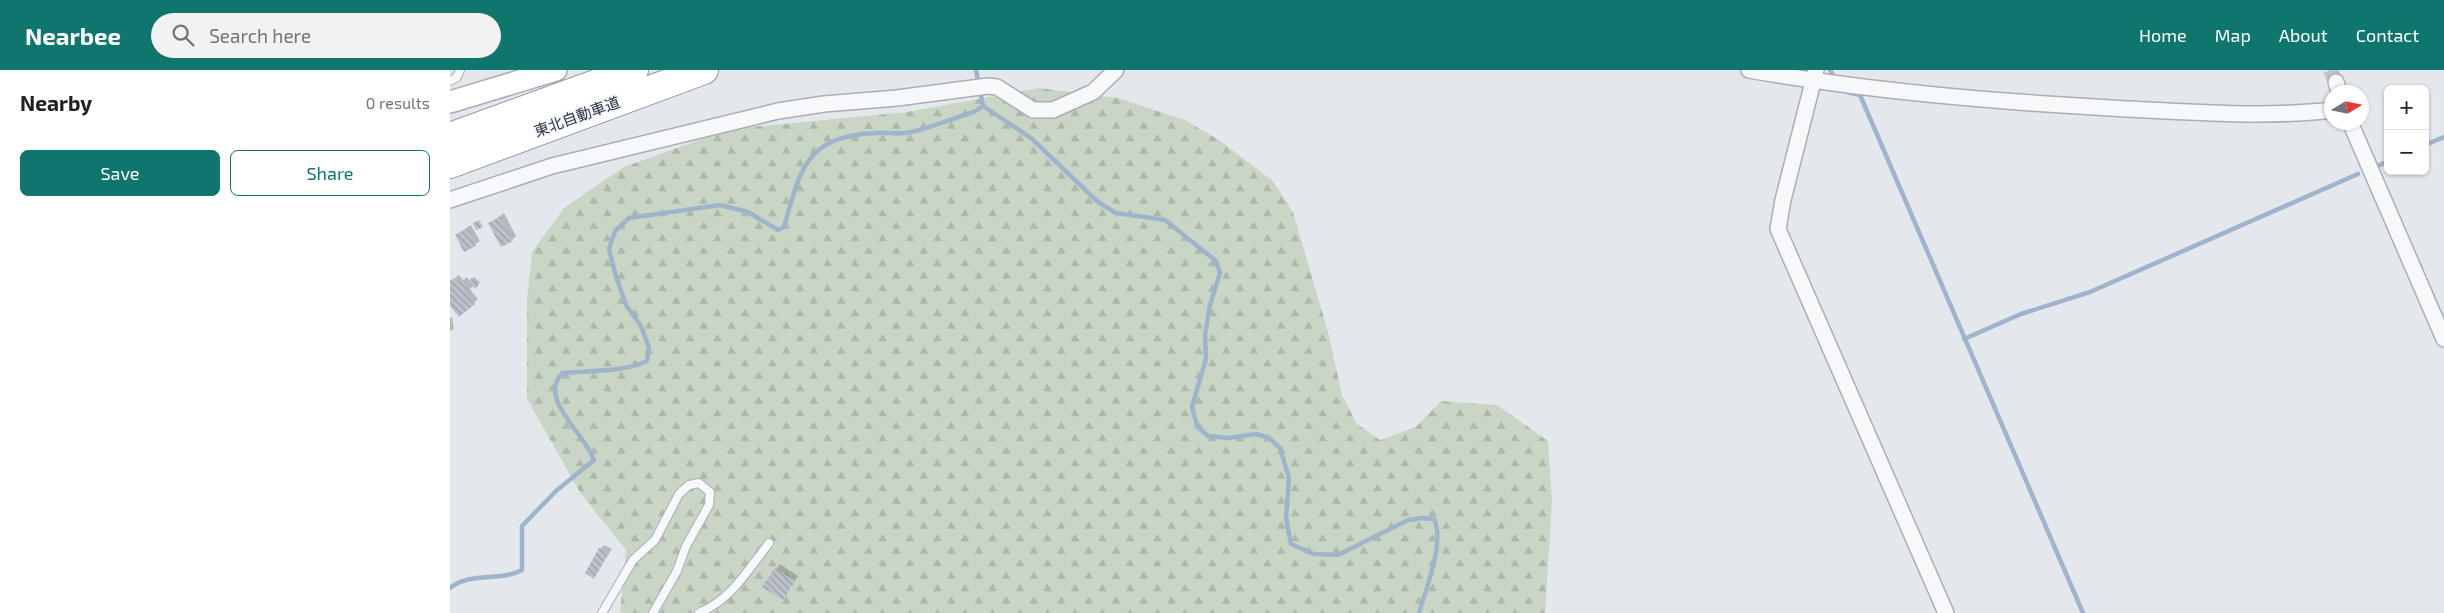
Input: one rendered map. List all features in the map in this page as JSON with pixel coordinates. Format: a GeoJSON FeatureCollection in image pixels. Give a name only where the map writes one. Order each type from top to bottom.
{"type":"FeatureCollection","features":[{"type":"Feature","properties":{"kind":"highway","name":"東北自動車道"},"geometry":{"type":"LineString","coordinates":[[450,137],[634,70]]}},
{"type":"Feature","properties":{"kind":"highway","name":"東北自動車道"},"geometry":{"type":"LineString","coordinates":[[450,164],[704,70]]}},
{"type":"Feature","properties":{"kind":"street"},"geometry":{"type":"LineString","coordinates":[[450,102],[556,70]]}},
{"type":"Feature","properties":{"kind":"street"},"geometry":{"type":"LineString","coordinates":[[450,200],[552,166],[778,112],[824,104],[897,98],[988,86],[997,87],[1033,110],[1053,110],[1093,92],[1116,70]]}},
{"type":"Feature","properties":{"kind":"street"},"geometry":{"type":"LineString","coordinates":[[1749,70],[1815,76],[1840,84],[2041,104],[2240,114],[2324,110]]}},
{"type":"Feature","properties":{"kind":"street"},"geometry":{"type":"LineString","coordinates":[[1815,76],[1783,200],[1778,229],[1946,613]]}},
{"type":"Feature","properties":{"kind":"street"},"geometry":{"type":"LineString","coordinates":[[2353,130],[2444,339]]}},
{"type":"Feature","properties":{"kind":"lane"},"geometry":{"type":"LineString","coordinates":[[450,81],[457,77],[460,70]]}},
{"type":"Feature","properties":{"kind":"lane"},"geometry":{"type":"LineString","coordinates":[[602,613],[633,560],[655,540],[680,494],[689,484],[699,483],[710,492],[708,505],[686,546],[677,571],[653,613]]}},
{"type":"Feature","properties":{"kind":"lane"},"geometry":{"type":"LineString","coordinates":[[699,613],[710,608],[733,591],[769,543]]}},
{"type":"Feature","properties":{"kind":"green space"},"geometry":{"type":"Polygon","coordinates":[[[1039,88],[1118,98],[1185,120],[1219,140],[1273,181],[1293,212],[1328,332],[1342,395],[1357,424],[1380,440],[1416,427],[1441,401],[1497,405],[1548,441],[1552,501],[1545,613],[620,613],[626,550],[581,494],[527,399],[527,299],[532,252],[564,208],[624,167],[730,129],[907,112],[1039,88]]]}},
{"type":"Feature","properties":{"kind":"building"},"geometry":{"type":"Polygon","coordinates":[[[500,217],[513,241],[501,247],[488,223],[500,217]]]}},
{"type":"Feature","properties":{"kind":"building"},"geometry":{"type":"Polygon","coordinates":[[[479,220],[483,227],[476,230],[473,223],[479,220]]]}},
{"type":"Feature","properties":{"kind":"building"},"geometry":{"type":"Polygon","coordinates":[[[467,228],[476,246],[464,252],[455,235],[467,228]]]}},
{"type":"Feature","properties":{"kind":"building"},"geometry":{"type":"Polygon","coordinates":[[[454,278],[458,283],[462,280],[470,291],[467,293],[475,304],[459,317],[450,306],[450,281],[454,278]]]}},
{"type":"Feature","properties":{"kind":"building"},"geometry":{"type":"Polygon","coordinates":[[[471,278],[479,284],[476,289],[468,283],[471,278]]]}},
{"type":"Feature","properties":{"kind":"building"},"geometry":{"type":"Polygon","coordinates":[[[599,548],[608,554],[594,579],[585,573],[599,548]]]}},
{"type":"Feature","properties":{"kind":"building"},"geometry":{"type":"Polygon","coordinates":[[[775,568],[795,581],[783,600],[762,587],[775,568]]]}},
{"type":"Feature","properties":{"kind":"waterway"},"geometry":{"type":"LineString","coordinates":[[976,70],[983,106],[1031,138],[1098,202],[1116,213],[1165,220],[1216,261],[1220,273],[1210,305],[1205,335],[1206,359],[1192,407],[1197,426],[1208,436],[1229,438],[1256,434],[1269,438],[1280,448],[1289,478],[1286,518],[1291,544],[1314,554],[1338,555],[1408,520],[1434,519],[1437,529],[1436,553],[1419,613]]}},
{"type":"Feature","properties":{"kind":"waterway"},"geometry":{"type":"LineString","coordinates":[[1830,70],[1836,80]]}},
{"type":"Feature","properties":{"kind":"waterway"},"geometry":{"type":"LineString","coordinates":[[1847,92],[1860,95],[2083,613]]}},
{"type":"Feature","properties":{"kind":"waterway"},"geometry":{"type":"LineString","coordinates":[[450,588],[467,580],[513,574],[522,570],[522,526],[556,491],[594,460],[565,416],[555,393],[556,383],[563,373],[627,368],[647,361],[649,348],[641,326],[626,305],[609,249],[615,231],[629,218],[720,205],[748,212],[778,230],[784,227],[802,172],[810,159],[821,148],[853,135],[904,133],[919,130],[974,112],[983,106]]}},
{"type":"Feature","properties":{"kind":"waterway"},"geometry":{"type":"LineString","coordinates":[[2429,143],[2444,137]]}},
{"type":"Feature","properties":{"kind":"waterway"},"geometry":{"type":"LineString","coordinates":[[2380,165],[2384,163]]}},
{"type":"Feature","properties":{"kind":"waterway"},"geometry":{"type":"LineString","coordinates":[[1964,339],[2021,314],[2090,292],[2358,174]]}},
{"type":"Feature","properties":{"kind":"tunnel"},"geometry":{"type":"LineString","coordinates":[[2330,70],[2336,82]]}}]}
